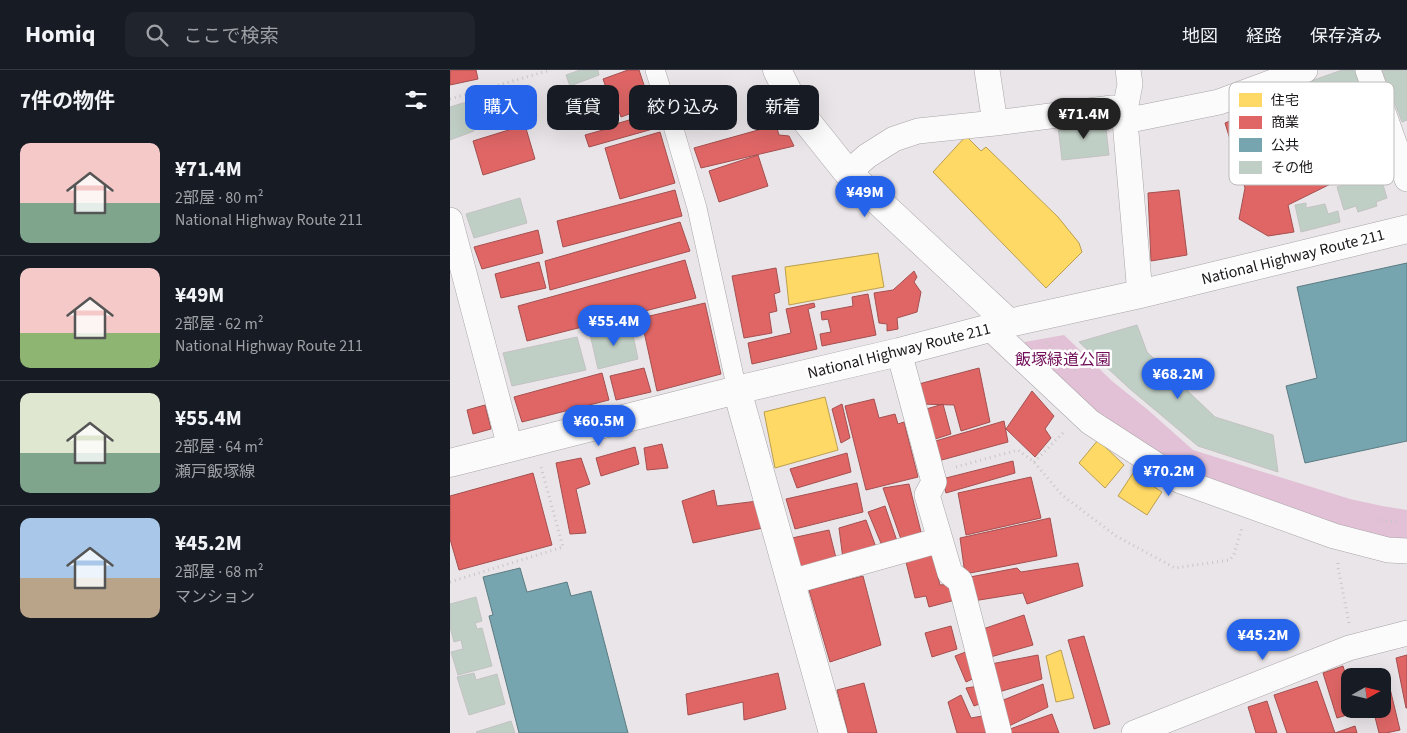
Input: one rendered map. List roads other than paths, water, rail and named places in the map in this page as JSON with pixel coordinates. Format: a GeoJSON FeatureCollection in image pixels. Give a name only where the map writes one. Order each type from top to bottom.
{"type":"FeatureCollection","features":[{"type":"Feature","properties":{"kind":"main road"},"geometry":{"type":"LineString","coordinates":[[777,70],[796,108],[848,172],[999,325]]}},
{"type":"Feature","properties":{"kind":"main road","name":"National Highway Route 211"},"geometry":{"type":"LineString","coordinates":[[450,463],[737,390],[899,352],[999,325],[1140,294],[1407,229]]}},
{"type":"Feature","properties":{"kind":"main road"},"geometry":{"type":"LineString","coordinates":[[737,390],[833,733]]}},
{"type":"Feature","properties":{"kind":"street"},"geometry":{"type":"LineString","coordinates":[[655,70],[697,208],[737,390]]}},
{"type":"Feature","properties":{"kind":"street"},"geometry":{"type":"LineString","coordinates":[[987,70],[995,123]]}},
{"type":"Feature","properties":{"kind":"street"},"geometry":{"type":"LineString","coordinates":[[1128,70],[1130,84],[1124,118],[1140,294]]}},
{"type":"Feature","properties":{"kind":"street"},"geometry":{"type":"LineString","coordinates":[[1273,82],[1305,70]]}},
{"type":"Feature","properties":{"kind":"street"},"geometry":{"type":"LineString","coordinates":[[1368,70],[1372,82]]}},
{"type":"Feature","properties":{"kind":"street"},"geometry":{"type":"LineString","coordinates":[[1124,118],[1219,102],[1229,98]]}},
{"type":"Feature","properties":{"kind":"street"},"geometry":{"type":"LineString","coordinates":[[848,172],[866,156],[894,139],[918,131],[1112,108],[1118,109],[1124,118]]}},
{"type":"Feature","properties":{"kind":"street"},"geometry":{"type":"LineString","coordinates":[[1394,142],[1407,178]]}},
{"type":"Feature","properties":{"kind":"street"},"geometry":{"type":"LineString","coordinates":[[450,220],[510,447]]}},
{"type":"Feature","properties":{"kind":"street"},"geometry":{"type":"LineString","coordinates":[[999,325],[1090,422],[1181,481],[1341,537],[1388,550],[1407,551]]}},
{"type":"Feature","properties":{"kind":"street"},"geometry":{"type":"LineString","coordinates":[[899,352],[934,482],[927,495],[950,573],[960,581],[999,733]]}},
{"type":"Feature","properties":{"kind":"street"},"geometry":{"type":"LineString","coordinates":[[791,582],[940,540]]}},
{"type":"Feature","properties":{"kind":"street"},"geometry":{"type":"LineString","coordinates":[[1134,733],[1354,647],[1407,633]]}},
{"type":"Feature","properties":{"kind":"park label","name":"飯塚緑道公園"},"geometry":{"type":"Point","coordinates":[1063,360]}}]}
